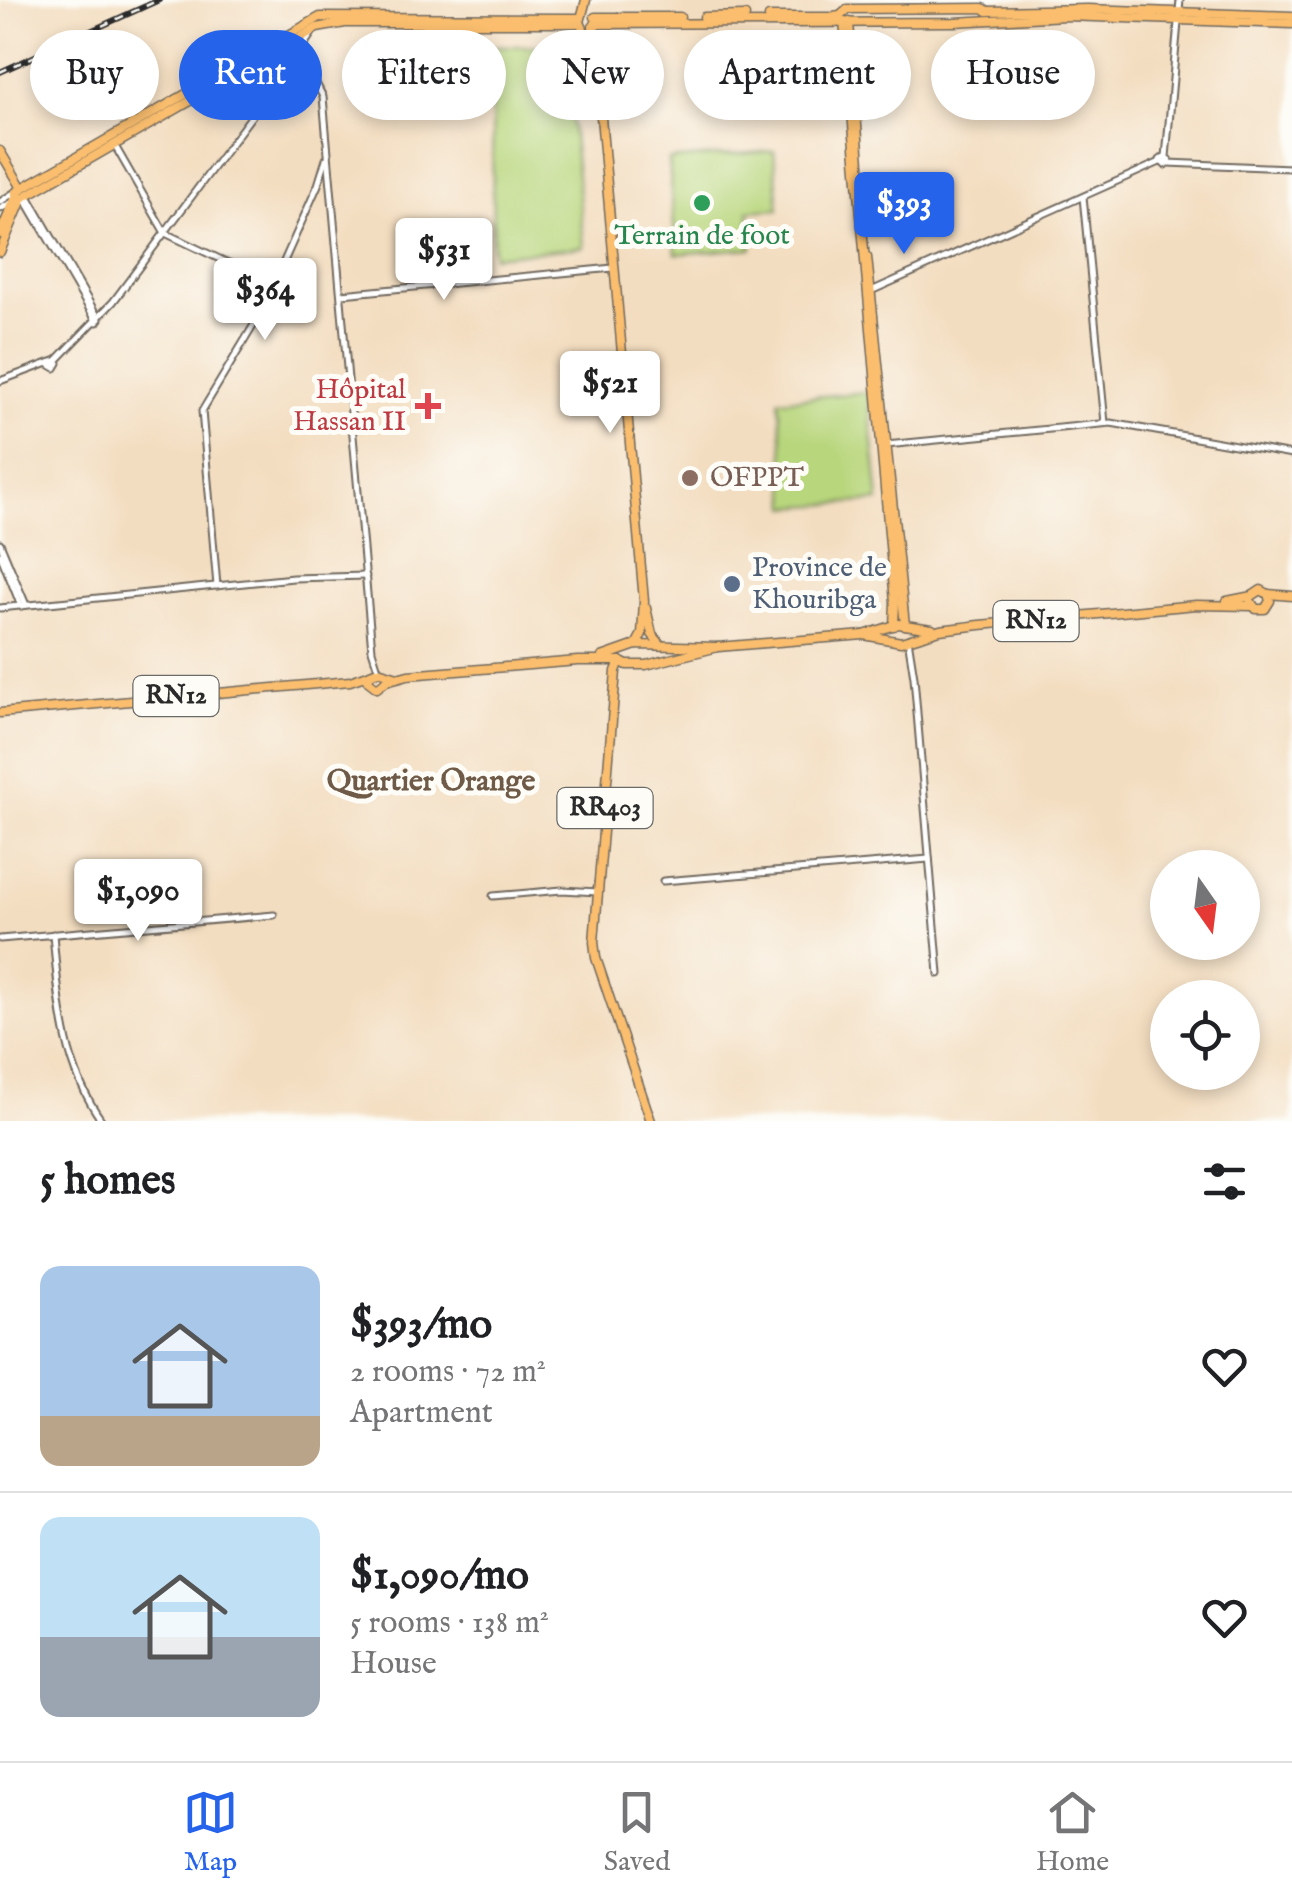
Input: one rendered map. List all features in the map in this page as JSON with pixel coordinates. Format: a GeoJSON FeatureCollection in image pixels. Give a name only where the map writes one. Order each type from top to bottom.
{"type":"FeatureCollection","features":[{"type":"Feature","properties":{"kind":"main road"},"geometry":{"type":"LineString","coordinates":[[587,0],[644,601],[652,634],[671,658]]}},
{"type":"Feature","properties":{"kind":"main road"},"geometry":{"type":"LineString","coordinates":[[845,20],[854,17],[851,10],[1292,20]]}},
{"type":"Feature","properties":{"kind":"main road"},"geometry":{"type":"LineString","coordinates":[[0,234],[22,194],[319,25],[845,20],[983,11]]}},
{"type":"Feature","properties":{"kind":"main road"},"geometry":{"type":"LineString","coordinates":[[845,20],[895,602],[891,636],[896,641]]}},
{"type":"Feature","properties":{"kind":"main road"},"geometry":{"type":"LineString","coordinates":[[312,30],[319,25]]}},
{"type":"Feature","properties":{"kind":"main road"},"geometry":{"type":"LineString","coordinates":[[0,252],[22,194],[179,108]]}},
{"type":"Feature","properties":{"kind":"main road"},"geometry":{"type":"LineString","coordinates":[[0,150],[22,194]]}},
{"type":"Feature","properties":{"kind":"main road"},"geometry":{"type":"LineString","coordinates":[[868,291],[908,637]]}},
{"type":"Feature","properties":{"kind":"main road"},"geometry":{"type":"LineString","coordinates":[[1269,599],[1261,610],[1252,601],[1260,590],[1269,599],[1292,598]]}},
{"type":"Feature","properties":{"kind":"main road"},"geometry":{"type":"LineString","coordinates":[[636,645],[642,634],[644,601]]}},
{"type":"Feature","properties":{"kind":"main road","name":"RN12"},"geometry":{"type":"LineString","coordinates":[[864,635],[896,641],[940,630],[1252,601]]}},
{"type":"Feature","properties":{"kind":"main road","name":"RN12"},"geometry":{"type":"LineString","coordinates":[[621,660],[636,645],[718,647],[864,635],[893,626],[940,630]]}},
{"type":"Feature","properties":{"kind":"main road","name":"RN12"},"geometry":{"type":"LineString","coordinates":[[0,713],[578,661],[661,663],[718,647]]}},
{"type":"Feature","properties":{"kind":"main road","name":"RR403"},"geometry":{"type":"LineString","coordinates":[[621,660],[616,675],[594,942],[596,958],[653,1121]]}},
{"type":"Feature","properties":{"kind":"street"},"geometry":{"type":"LineString","coordinates":[[1165,161],[1180,0]]}},
{"type":"Feature","properties":{"kind":"street"},"geometry":{"type":"LineString","coordinates":[[315,30],[319,25]]}},
{"type":"Feature","properties":{"kind":"street"},"geometry":{"type":"LineString","coordinates":[[322,92],[376,677]]}},
{"type":"Feature","properties":{"kind":"street"},"geometry":{"type":"LineString","coordinates":[[0,382],[53,363],[98,320],[249,120]]}},
{"type":"Feature","properties":{"kind":"street"},"geometry":{"type":"LineString","coordinates":[[116,144],[166,232],[276,280]]}},
{"type":"Feature","properties":{"kind":"street"},"geometry":{"type":"LineString","coordinates":[[868,291],[1165,161],[1292,168]]}},
{"type":"Feature","properties":{"kind":"street"},"geometry":{"type":"LineString","coordinates":[[217,586],[202,411],[255,326],[327,174]]}},
{"type":"Feature","properties":{"kind":"street"},"geometry":{"type":"LineString","coordinates":[[319,184],[331,188]]}},
{"type":"Feature","properties":{"kind":"street"},"geometry":{"type":"LineString","coordinates":[[0,202],[22,194]]}},
{"type":"Feature","properties":{"kind":"street"},"geometry":{"type":"LineString","coordinates":[[0,209],[22,194]]}},
{"type":"Feature","properties":{"kind":"street"},"geometry":{"type":"LineString","coordinates":[[22,194],[98,320]]}},
{"type":"Feature","properties":{"kind":"street"},"geometry":{"type":"LineString","coordinates":[[1083,196],[1105,423]]}},
{"type":"Feature","properties":{"kind":"street"},"geometry":{"type":"LineString","coordinates":[[342,294],[613,268]]}},
{"type":"Feature","properties":{"kind":"street"},"geometry":{"type":"LineString","coordinates":[[886,445],[1105,423],[1292,455]]}},
{"type":"Feature","properties":{"kind":"street"},"geometry":{"type":"LineString","coordinates":[[0,543],[24,605]]}},
{"type":"Feature","properties":{"kind":"street"},"geometry":{"type":"LineString","coordinates":[[0,554],[24,605]]}},
{"type":"Feature","properties":{"kind":"street"},"geometry":{"type":"LineString","coordinates":[[0,608],[217,586],[366,576]]}},
{"type":"Feature","properties":{"kind":"street"},"geometry":{"type":"LineString","coordinates":[[908,637],[939,974]]}},
{"type":"Feature","properties":{"kind":"street"},"geometry":{"type":"LineString","coordinates":[[896,641],[910,660]]}},
{"type":"Feature","properties":{"kind":"street"},"geometry":{"type":"LineString","coordinates":[[663,881],[929,858]]}},
{"type":"Feature","properties":{"kind":"street"},"geometry":{"type":"LineString","coordinates":[[493,896],[562,890],[598,892]]}},
{"type":"Feature","properties":{"kind":"street"},"geometry":{"type":"LineString","coordinates":[[0,938],[274,915]]}},
{"type":"Feature","properties":{"kind":"street"},"geometry":{"type":"LineString","coordinates":[[53,934],[68,1052],[80,1085],[102,1121]]}},
{"type":"Feature","properties":{"kind":"green space"},"geometry":{"type":"Polygon","coordinates":[[[506,46],[526,46],[526,120],[571,120],[584,247],[493,256],[492,120],[506,120],[506,46]]]}},
{"type":"Feature","properties":{"kind":"green space"},"geometry":{"type":"Polygon","coordinates":[[[774,151],[779,209],[749,211],[752,248],[676,254],[669,160],[774,151]]]}},
{"type":"Feature","properties":{"kind":"green space"},"geometry":{"type":"Polygon","coordinates":[[[868,392],[879,501],[788,507],[779,400],[868,392]]]}},
{"type":"Feature","properties":{"kind":"railway"},"geometry":{"type":"LineString","coordinates":[[0,72],[159,0]]}},
{"type":"Feature","properties":{"kind":"place","name":"Terrain de foot"},"geometry":{"type":"Point","coordinates":[702,203]}},
{"type":"Feature","properties":{"kind":"place","name":"Hôpital Hassan II"},"geometry":{"type":"Point","coordinates":[428,406]}},
{"type":"Feature","properties":{"kind":"place","name":"OFPPT"},"geometry":{"type":"Point","coordinates":[690,478]}},
{"type":"Feature","properties":{"kind":"place","name":"Province de Khouribga"},"geometry":{"type":"Point","coordinates":[732,584]}},
{"type":"Feature","properties":{"kind":"district","name":"Quartier Orange"},"geometry":{"type":"Point","coordinates":[431,782]}}]}
